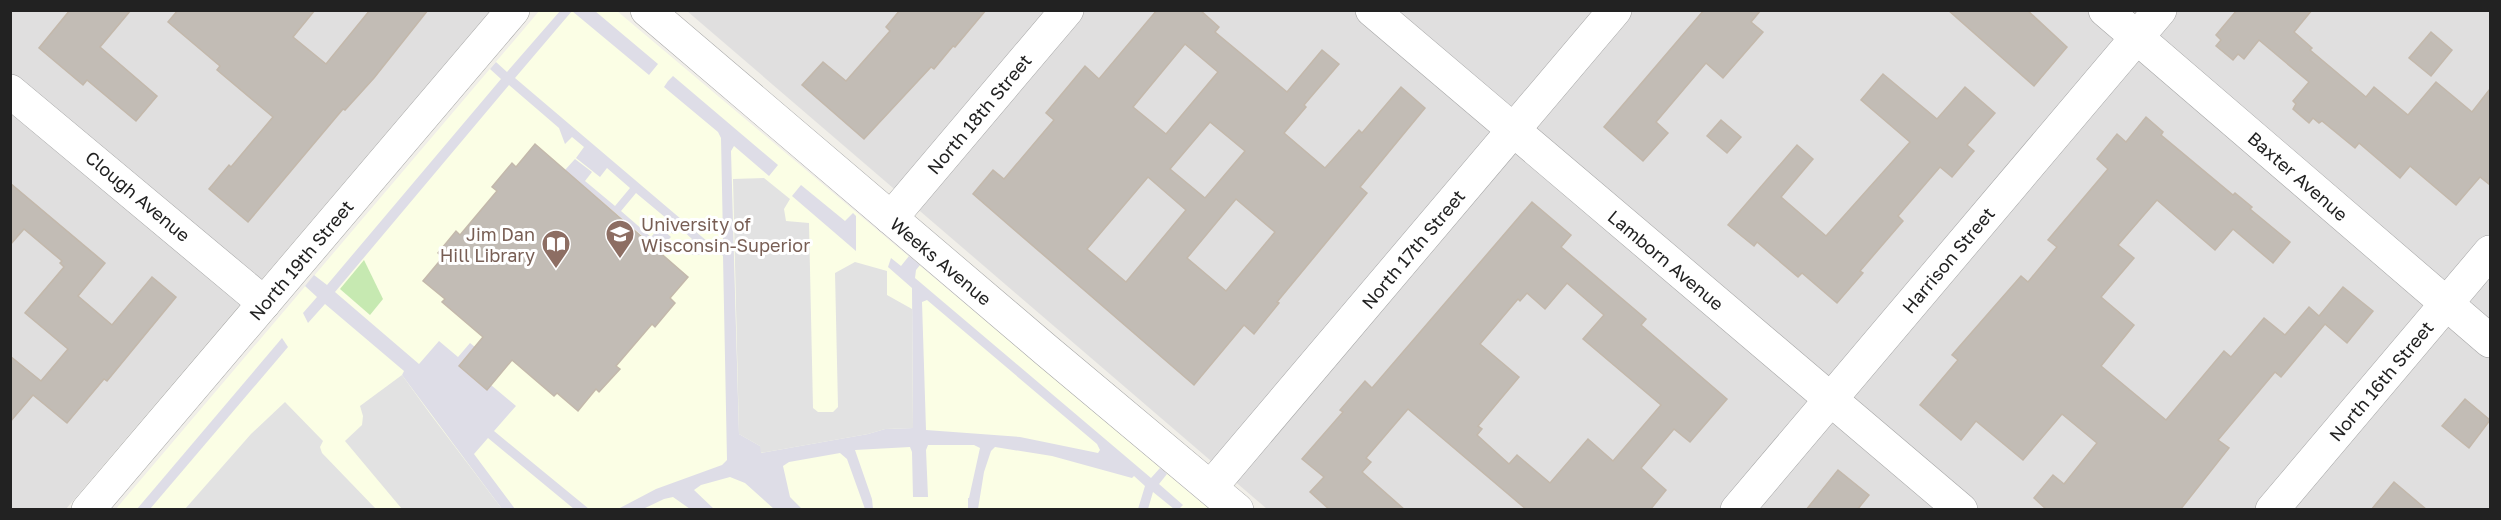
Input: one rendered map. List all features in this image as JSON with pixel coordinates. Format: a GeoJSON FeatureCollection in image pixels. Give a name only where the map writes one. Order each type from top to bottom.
{"type":"FeatureCollection","features":[{"type":"Feature","properties":{"kind":"street","name":"North 19th Street"},"geometry":{"type":"LineString","coordinates":[[88,510],[513,10]]}},
{"type":"Feature","properties":{"kind":"street","name":"Weeks Avenue"},"geometry":{"type":"LineString","coordinates":[[647,10],[1237,510]]}},
{"type":"Feature","properties":{"kind":"street","name":"North 18th Street"},"geometry":{"type":"LineString","coordinates":[[891,218],[1066,10]]}},
{"type":"Feature","properties":{"kind":"street","name":"Lamborn Avenue"},"geometry":{"type":"LineString","coordinates":[[1372,10],[1961,510]]}},
{"type":"Feature","properties":{"kind":"street","name":"North 17th Street"},"geometry":{"type":"LineString","coordinates":[[1211,488],[1615,10]]}},
{"type":"Feature","properties":{"kind":"street","name":"Baxter Avenue"},"geometry":{"type":"LineString","coordinates":[[2105,10],[2490,341]]}},
{"type":"Feature","properties":{"kind":"street","name":"Harrison Street"},"geometry":{"type":"LineString","coordinates":[[1737,510],[2160,10]]}},
{"type":"Feature","properties":{"kind":"street","name":"Clough Avenue"},"geometry":{"type":"LineString","coordinates":[[10,91],[264,303]]}},
{"type":"Feature","properties":{"kind":"street","name":"North 16th Street"},"geometry":{"type":"LineString","coordinates":[[2272,510],[2490,252]]}},
{"type":"Feature","properties":{"kind":"shaded area","name":"University of Wisconsin-Superior"},"geometry":{"type":"Polygon","coordinates":[[[540,10],[617,11],[1209,509],[115,510],[540,10]]]}},
{"type":"Feature","properties":{"kind":"shaded area"},"geometry":{"type":"Polygon","coordinates":[[[10,11],[490,11],[66,509],[11,509],[10,11]]]}},
{"type":"Feature","properties":{"kind":"shaded area"},"geometry":{"type":"Polygon","coordinates":[[[560,11],[572,11],[515,78],[708,242],[720,243],[723,239],[721,138],[718,132],[664,87],[668,81],[673,76],[778,165],[769,176],[734,146],[731,151],[739,434],[760,446],[761,453],[885,429],[913,428],[912,288],[888,267],[891,258],[901,266],[909,256],[920,265],[916,270],[915,278],[1151,478],[1160,468],[1164,471],[1167,474],[1159,484],[1183,505],[1179,509],[1174,509],[1153,492],[1148,509],[1138,509],[1145,486],[1134,476],[1132,478],[1052,456],[995,447],[991,451],[984,472],[978,509],[968,509],[968,498],[980,448],[974,445],[928,445],[926,450],[928,497],[913,497],[910,447],[855,450],[872,499],[873,509],[865,509],[847,459],[840,453],[789,462],[783,466],[790,497],[802,509],[774,509],[745,483],[730,477],[701,485],[694,490],[714,509],[690,509],[673,497],[643,509],[618,509],[656,489],[722,465],[727,460],[723,256],[720,253],[693,255],[685,248],[692,239],[679,227],[673,234],[661,225],[666,218],[636,193],[621,211],[651,237],[660,227],[671,237],[659,250],[565,170],[575,159],[592,172],[585,181],[615,206],[630,188],[607,168],[600,177],[576,158],[584,147],[572,137],[565,144],[559,128],[509,85],[335,292],[419,364],[439,341],[458,357],[470,343],[475,347],[459,366],[487,389],[491,385],[516,406],[494,431],[589,509],[574,509],[488,438],[474,454],[515,509],[502,509],[402,375],[404,371],[325,304],[308,323],[303,313],[317,297],[305,286],[314,275],[327,285],[501,79],[490,69],[496,62],[507,72],[560,11]],[[927,300],[922,302],[926,430],[1020,437],[1098,453],[1100,450],[1097,444],[927,300]]]}},
{"type":"Feature","properties":{"kind":"shaded area"},"geometry":{"type":"Polygon","coordinates":[[[572,11],[595,11],[658,64],[649,75],[572,11]]]}},
{"type":"Feature","properties":{"kind":"shaded area"},"geometry":{"type":"Polygon","coordinates":[[[687,11],[2490,11],[2490,509],[1267,509],[687,11]]]}},
{"type":"Feature","properties":{"kind":"shaded area"},"geometry":{"type":"Polygon","coordinates":[[[764,178],[790,199],[784,209],[786,221],[809,223],[813,408],[818,412],[833,412],[838,407],[835,273],[855,262],[887,271],[887,295],[912,309],[913,428],[885,429],[760,453],[760,446],[739,434],[733,179],[764,178]]]}},
{"type":"Feature","properties":{"kind":"shaded area"},"geometry":{"type":"Polygon","coordinates":[[[801,185],[845,221],[853,213],[856,216],[856,251],[792,196],[801,185]]]}},
{"type":"Feature","properties":{"kind":"shaded area"},"geometry":{"type":"Polygon","coordinates":[[[282,338],[288,347],[150,509],[137,509],[282,338]]]}},
{"type":"Feature","properties":{"kind":"shaded area"},"geometry":{"type":"Polygon","coordinates":[[[402,375],[502,509],[402,509],[345,441],[362,425],[363,416],[360,406],[402,375]]]}},
{"type":"Feature","properties":{"kind":"shaded area"},"geometry":{"type":"Polygon","coordinates":[[[285,402],[323,441],[320,447],[322,453],[376,509],[185,509],[251,434],[285,402]]]}},
{"type":"Feature","properties":{"kind":"green space"},"geometry":{"type":"Polygon","coordinates":[[[364,260],[383,299],[370,315],[340,289],[364,260]]]}},
{"type":"Feature","properties":{"kind":"building"},"geometry":{"type":"Polygon","coordinates":[[[70,10],[131,10],[100,47],[157,96],[136,121],[87,80],[83,85],[39,48],[70,10]]]}},
{"type":"Feature","properties":{"kind":"building"},"geometry":{"type":"Polygon","coordinates":[[[178,10],[315,10],[293,37],[326,64],[370,10],[428,10],[374,78],[345,110],[343,109],[248,222],[209,189],[229,165],[231,167],[273,117],[217,70],[220,66],[168,22],[178,10]]]}},
{"type":"Feature","properties":{"kind":"building"},"geometry":{"type":"Polygon","coordinates":[[[900,10],[986,10],[955,47],[953,46],[934,69],[931,67],[864,139],[802,85],[823,62],[846,81],[890,31],[886,27],[900,10]]]}},
{"type":"Feature","properties":{"kind":"building"},"geometry":{"type":"Polygon","coordinates":[[[1157,10],[1200,10],[1219,27],[1215,32],[1287,92],[1322,50],[1339,64],[1304,105],[1306,107],[1284,133],[1325,168],[1359,130],[1362,133],[1401,87],[1425,108],[1360,187],[1367,193],[1277,302],[1279,303],[1254,334],[1244,325],[1194,385],[973,194],[993,170],[1004,179],[1054,120],[1046,113],[1085,66],[1099,79],[1157,10]],[[1185,44],[1133,107],[1166,134],[1218,72],[1185,44]],[[1210,122],[1170,169],[1205,198],[1245,151],[1210,122]],[[1148,177],[1087,249],[1126,282],[1186,210],[1148,177]],[[1236,199],[1187,258],[1226,291],[1275,232],[1236,199]]]}},
{"type":"Feature","properties":{"kind":"building"},"geometry":{"type":"Polygon","coordinates":[[[1704,10],[1761,10],[1751,22],[1763,32],[1723,78],[1706,63],[1656,122],[1668,133],[1643,161],[1604,127],[1704,10]]]}},
{"type":"Feature","properties":{"kind":"building"},"geometry":{"type":"Polygon","coordinates":[[[1948,10],[2027,10],[2067,47],[2034,86],[1948,10]]]}},
{"type":"Feature","properties":{"kind":"building"},"geometry":{"type":"Polygon","coordinates":[[[2237,10],[2312,10],[2294,32],[2312,48],[2310,50],[2366,97],[2374,87],[2408,115],[2436,82],[2472,112],[2490,89],[2490,185],[2480,177],[2456,205],[2410,166],[2400,178],[2359,143],[2355,148],[2322,121],[2319,123],[2313,118],[2309,123],[2293,109],[2296,104],[2293,101],[2309,82],[2259,40],[2244,59],[2238,54],[2233,60],[2216,46],[2221,40],[2216,35],[2237,10]]]}},
{"type":"Feature","properties":{"kind":"building"},"geometry":{"type":"Polygon","coordinates":[[[2431,32],[2452,50],[2431,76],[2409,58],[2431,32]]]}},
{"type":"Feature","properties":{"kind":"building"},"geometry":{"type":"Polygon","coordinates":[[[1883,74],[1937,119],[1965,87],[1995,113],[1967,145],[1974,151],[1952,177],[1940,167],[1898,216],[1903,221],[1860,271],[1863,273],[1837,303],[1802,273],[1798,277],[1757,242],[1754,246],[1728,225],[1797,145],[1813,159],[1781,197],[1826,236],[1910,142],[1861,100],[1883,74]]]}},
{"type":"Feature","properties":{"kind":"building"},"geometry":{"type":"Polygon","coordinates":[[[2146,117],[2163,132],[2161,135],[2233,195],[2235,193],[2252,207],[2250,209],[2290,242],[2273,263],[2233,229],[2215,250],[2157,200],[2118,245],[2134,258],[2101,297],[2134,325],[2101,366],[2166,420],[2224,351],[2231,357],[2264,318],[2285,335],[2309,307],[2319,316],[2343,287],[2373,311],[2347,343],[2325,324],[2281,377],[2275,372],[2218,440],[2229,448],[2180,510],[2047,510],[2034,498],[2053,475],[2064,484],[2097,443],[2062,414],[2023,460],[1976,421],[1961,440],[1920,405],[1958,360],[1952,355],[2021,276],[2028,282],[2057,247],[2048,240],[2108,169],[2097,159],[2117,134],[2126,142],[2146,117]]]}},
{"type":"Feature","properties":{"kind":"building"},"geometry":{"type":"Polygon","coordinates":[[[1721,120],[1741,137],[1727,153],[1707,136],[1721,120]]]}},
{"type":"Feature","properties":{"kind":"building","name":"Jim Dan Hill Library"},"geometry":{"type":"Polygon","coordinates":[[[535,144],[688,277],[670,298],[675,303],[655,327],[652,324],[616,366],[620,369],[599,392],[596,389],[578,411],[557,393],[554,396],[512,360],[487,390],[459,366],[483,337],[442,302],[445,299],[423,281],[443,257],[438,253],[456,231],[460,235],[497,191],[492,187],[512,163],[516,167],[535,144]]]}},
{"type":"Feature","properties":{"kind":"building"},"geometry":{"type":"Polygon","coordinates":[[[10,183],[105,263],[78,296],[112,325],[152,277],[176,297],[107,381],[104,379],[67,423],[33,395],[10,422],[10,356],[41,381],[68,349],[25,313],[64,267],[60,263],[62,261],[24,229],[10,245],[10,183]]]}},
{"type":"Feature","properties":{"kind":"building"},"geometry":{"type":"Polygon","coordinates":[[[1532,202],[1571,235],[1561,247],[1646,319],[1641,325],[1727,399],[1690,442],[1674,429],[1641,468],[1666,490],[1650,510],[1527,510],[1408,409],[1366,458],[1371,462],[1362,472],[1405,510],[1330,510],[1310,492],[1324,477],[1302,459],[1343,412],[1340,410],[1365,381],[1372,388],[1532,202]],[[1567,283],[1545,309],[1527,293],[1520,301],[1518,299],[1480,344],[1519,377],[1478,426],[1482,429],[1477,435],[1509,464],[1517,455],[1550,483],[1588,439],[1613,461],[1661,405],[1583,339],[1604,315],[1567,283]]]}},
{"type":"Feature","properties":{"kind":"building"},"geometry":{"type":"Polygon","coordinates":[[[2465,399],[2490,420],[2469,448],[2442,426],[2465,399]]]}},
{"type":"Feature","properties":{"kind":"building"},"geometry":{"type":"Polygon","coordinates":[[[1838,470],[1869,495],[1857,510],[1806,510],[1838,470]]]}},
{"type":"Feature","properties":{"kind":"building"},"geometry":{"type":"Polygon","coordinates":[[[2394,482],[2427,510],[2371,510],[2394,482]]]}},
{"type":"Feature","properties":{"kind":"place","name":"University of Wisconsin-Superior"},"geometry":{"type":"Point","coordinates":[620,260]}},
{"type":"Feature","properties":{"kind":"place","name":"Jim Dan Hill Library"},"geometry":{"type":"Point","coordinates":[556,270]}}]}
